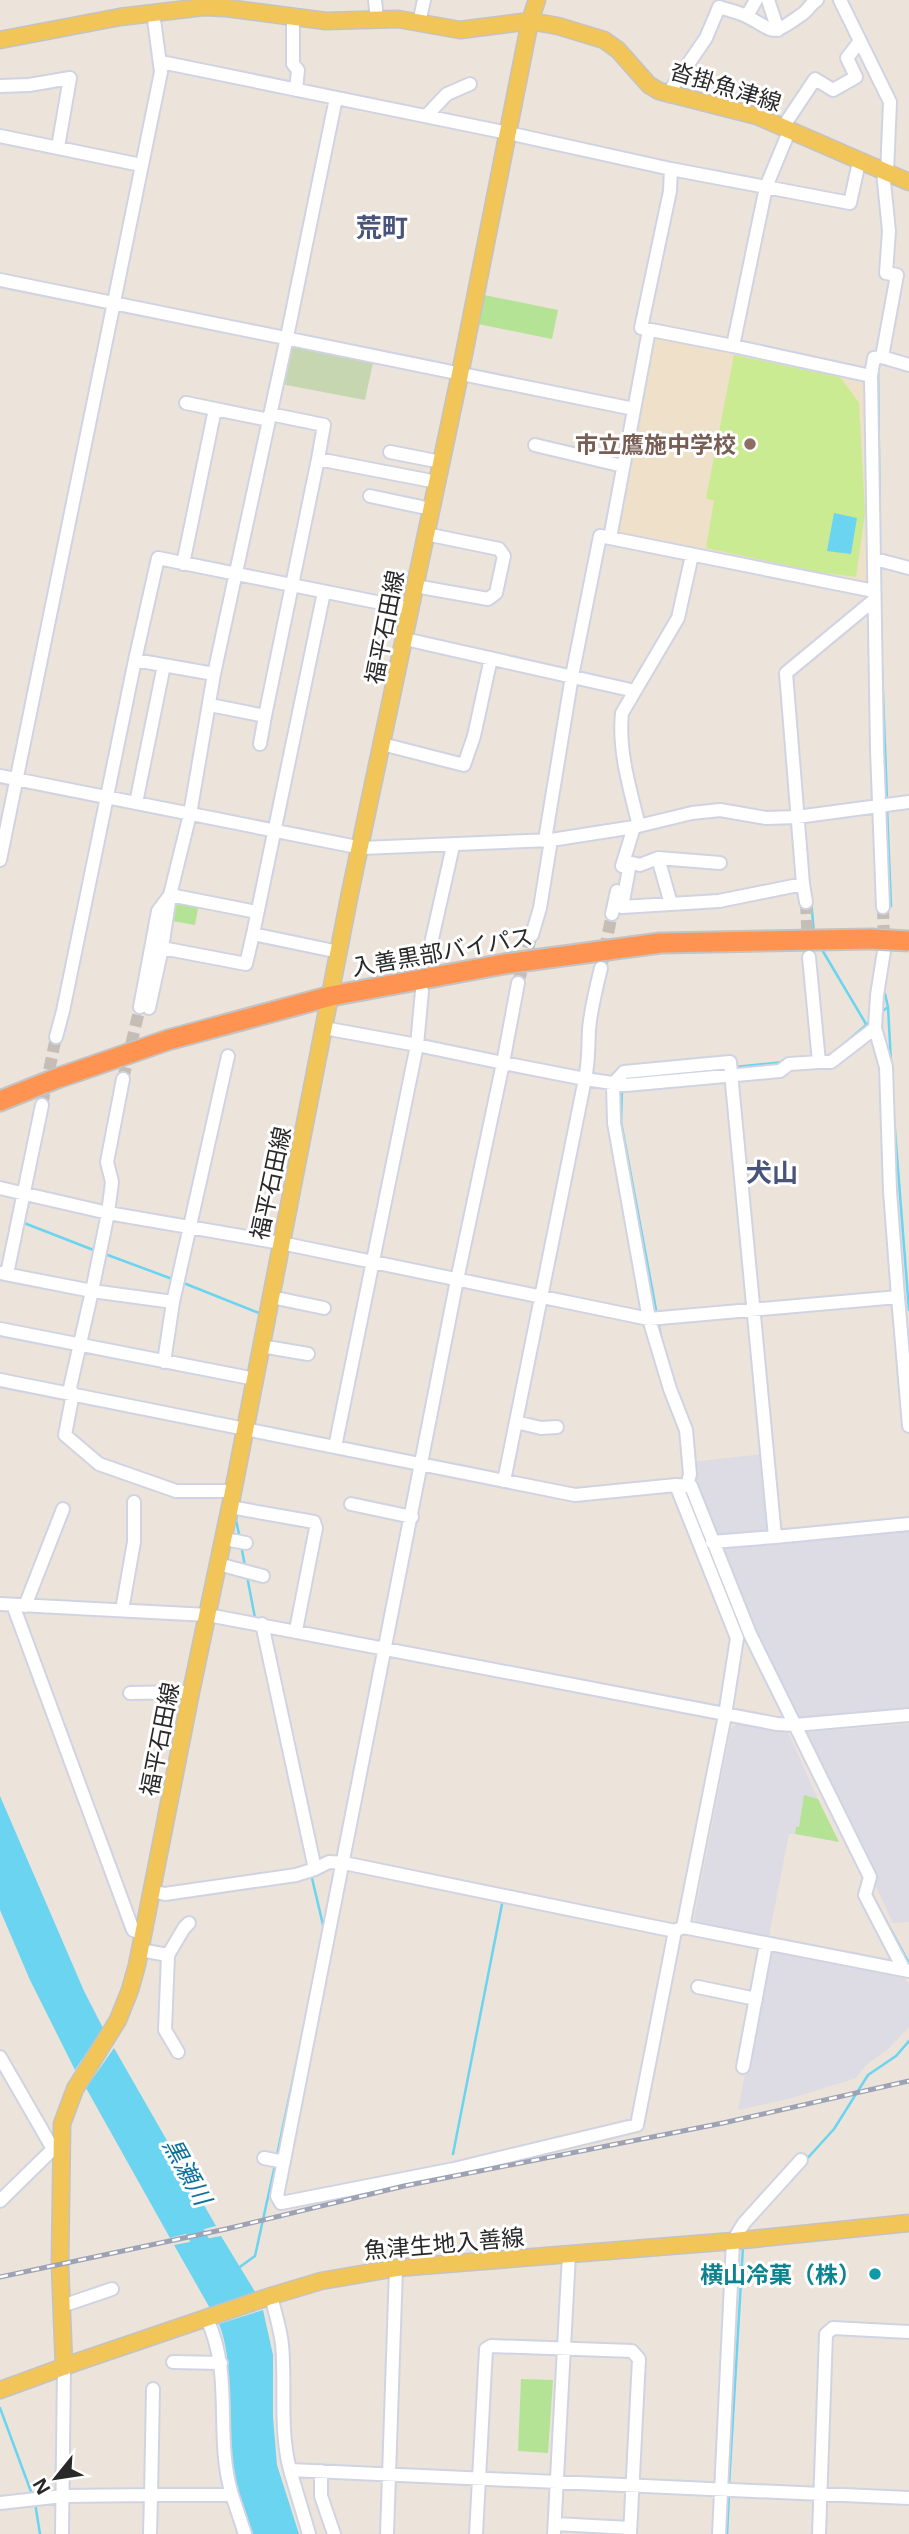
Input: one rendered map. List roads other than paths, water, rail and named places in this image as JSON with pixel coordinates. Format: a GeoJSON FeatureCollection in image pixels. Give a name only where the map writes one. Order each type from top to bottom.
{"type":"FeatureCollection","features":[{"type":"Feature","properties":{"kind":"highway","name":"入善黒部バイパス"},"geometry":{"type":"LineString","coordinates":[[0,1101],[168,1040],[331,996],[504,964],[660,943],[878,945],[909,941]]}},
{"type":"Feature","properties":{"kind":"main road","name":"福平石田線"},"geometry":{"type":"LineString","coordinates":[[64,2367],[57,2148],[62,2124],[75,2089],[118,2021],[131,1990],[142,1942],[339,952],[460,374],[530,21],[537,0]]}},
{"type":"Feature","properties":{"kind":"main road","name":"沓掛魚津線"},"geometry":{"type":"LineString","coordinates":[[0,40],[153,12],[203,7],[326,20],[398,19],[460,30],[530,21],[558,26],[604,40],[618,50],[649,85],[670,96],[724,107],[786,128],[909,182]]}},
{"type":"Feature","properties":{"kind":"main road","name":"魚津生地入善線"},"geometry":{"type":"LineString","coordinates":[[0,2390],[321,2281],[396,2268],[905,2228]]}},
{"type":"Feature","properties":{"kind":"street"},"geometry":{"type":"LineString","coordinates":[[375,0],[377,19]]}},
{"type":"Feature","properties":{"kind":"street"},"geometry":{"type":"LineString","coordinates":[[419,23],[424,0]]}},
{"type":"Feature","properties":{"kind":"street"},"geometry":{"type":"LineString","coordinates":[[747,16],[756,0]]}},
{"type":"Feature","properties":{"kind":"street"},"geometry":{"type":"LineString","coordinates":[[768,0],[778,30]]}},
{"type":"Feature","properties":{"kind":"street"},"geometry":{"type":"LineString","coordinates":[[670,96],[671,89],[705,38],[719,7],[747,16],[767,30],[778,30],[805,13],[810,4],[817,0]]}},
{"type":"Feature","properties":{"kind":"street"},"geometry":{"type":"LineString","coordinates":[[840,0],[890,102],[885,173],[889,231],[886,273],[897,275],[882,357]]}},
{"type":"Feature","properties":{"kind":"street"},"geometry":{"type":"LineString","coordinates":[[0,860],[161,72],[153,12]]}},
{"type":"Feature","properties":{"kind":"street"},"geometry":{"type":"LineString","coordinates":[[293,17],[293,64],[298,70],[296,90]]}},
{"type":"Feature","properties":{"kind":"street"},"geometry":{"type":"LineString","coordinates":[[733,346],[766,187],[786,128],[815,79],[833,90],[856,77],[847,58],[860,41]]}},
{"type":"Feature","properties":{"kind":"street"},"geometry":{"type":"LineString","coordinates":[[161,62],[671,169],[850,202],[859,162]]}},
{"type":"Feature","properties":{"kind":"street"},"geometry":{"type":"LineString","coordinates":[[0,86],[29,85],[70,78],[58,147]]}},
{"type":"Feature","properties":{"kind":"street"},"geometry":{"type":"LineString","coordinates":[[426,116],[447,94],[470,84]]}},
{"type":"Feature","properties":{"kind":"street"},"geometry":{"type":"LineString","coordinates":[[170,895],[158,911],[145,1008],[162,948],[170,895],[190,814],[214,674],[336,98]]}},
{"type":"Feature","properties":{"kind":"street"},"geometry":{"type":"LineString","coordinates":[[0,136],[141,165]]}},
{"type":"Feature","properties":{"kind":"street"},"geometry":{"type":"LineString","coordinates":[[671,169],[670,191],[641,328],[871,376]]}},
{"type":"Feature","properties":{"kind":"street"},"geometry":{"type":"LineString","coordinates":[[0,280],[634,409]]}},
{"type":"Feature","properties":{"kind":"street"},"geometry":{"type":"LineString","coordinates":[[610,538],[649,330]]}},
{"type":"Feature","properties":{"kind":"street"},"geometry":{"type":"LineString","coordinates":[[883,907],[871,376],[874,358],[882,357],[909,365]]}},
{"type":"Feature","properties":{"kind":"street"},"geometry":{"type":"LineString","coordinates":[[187,403],[324,425],[260,744]]}},
{"type":"Feature","properties":{"kind":"street"},"geometry":{"type":"LineString","coordinates":[[183,564],[215,409]]}},
{"type":"Feature","properties":{"kind":"street"},"geometry":{"type":"LineString","coordinates":[[535,445],[623,466]]}},
{"type":"Feature","properties":{"kind":"street"},"geometry":{"type":"LineString","coordinates":[[390,452],[441,462]]}},
{"type":"Feature","properties":{"kind":"street"},"geometry":{"type":"LineString","coordinates":[[318,459],[437,482]]}},
{"type":"Feature","properties":{"kind":"street"},"geometry":{"type":"LineString","coordinates":[[370,496],[431,509]]}},
{"type":"Feature","properties":{"kind":"street"},"geometry":{"type":"LineString","coordinates":[[415,586],[488,599],[496,593],[504,556],[499,549],[426,534]]}},
{"type":"Feature","properties":{"kind":"street"},"geometry":{"type":"LineString","coordinates":[[532,935],[540,908],[572,676],[600,536],[874,595]]}},
{"type":"Feature","properties":{"kind":"street"},"geometry":{"type":"LineString","coordinates":[[612,914],[637,826],[625,769],[622,713],[678,618],[692,555]]}},
{"type":"Feature","properties":{"kind":"street"},"geometry":{"type":"LineString","coordinates":[[56,1037],[158,558],[411,609]]}},
{"type":"Feature","properties":{"kind":"street"},"geometry":{"type":"LineString","coordinates":[[875,559],[909,568]]}},
{"type":"Feature","properties":{"kind":"street"},"geometry":{"type":"LineString","coordinates":[[162,948],[246,964],[324,592]]}},
{"type":"Feature","properties":{"kind":"street"},"geometry":{"type":"LineString","coordinates":[[806,902],[786,673],[874,595]]}},
{"type":"Feature","properties":{"kind":"street"},"geometry":{"type":"LineString","coordinates":[[405,639],[635,691]]}},
{"type":"Feature","properties":{"kind":"street"},"geometry":{"type":"LineString","coordinates":[[382,744],[464,765],[474,736],[491,658]]}},
{"type":"Feature","properties":{"kind":"street"},"geometry":{"type":"LineString","coordinates":[[135,660],[214,674]]}},
{"type":"Feature","properties":{"kind":"street"},"geometry":{"type":"LineString","coordinates":[[136,803],[164,665]]}},
{"type":"Feature","properties":{"kind":"street"},"geometry":{"type":"LineString","coordinates":[[210,705],[265,716]]}},
{"type":"Feature","properties":{"kind":"street"},"geometry":{"type":"LineString","coordinates":[[0,776],[362,848],[548,840],[720,810],[766,818],[797,817],[902,803]]}},
{"type":"Feature","properties":{"kind":"street"},"geometry":{"type":"LineString","coordinates":[[902,803],[895,798],[909,793]]}},
{"type":"Feature","properties":{"kind":"street"},"geometry":{"type":"LineString","coordinates":[[432,939],[453,846]]}},
{"type":"Feature","properties":{"kind":"street"},"geometry":{"type":"LineString","coordinates":[[627,862],[640,865],[659,858],[720,863]]}},
{"type":"Feature","properties":{"kind":"street"},"geometry":{"type":"LineString","coordinates":[[659,858],[671,904]]}},
{"type":"Feature","properties":{"kind":"street"},"geometry":{"type":"LineString","coordinates":[[627,862],[622,907],[742,897],[803,884]]}},
{"type":"Feature","properties":{"kind":"street"},"geometry":{"type":"LineString","coordinates":[[170,895],[257,912]]}},
{"type":"Feature","properties":{"kind":"street"},"geometry":{"type":"LineString","coordinates":[[253,934],[339,952]]}},
{"type":"Feature","properties":{"kind":"street"},"geometry":{"type":"LineString","coordinates":[[878,945],[876,1028],[886,1067],[890,1191],[909,1426]]}},
{"type":"Feature","properties":{"kind":"street"},"geometry":{"type":"LineString","coordinates":[[809,957],[819,1062]]}},
{"type":"Feature","properties":{"kind":"street"},"geometry":{"type":"LineString","coordinates":[[504,1481],[590,1054],[589,1030],[601,968]]}},
{"type":"Feature","properties":{"kind":"street"},"geometry":{"type":"LineString","coordinates":[[517,983],[277,2196],[281,2203],[454,2168],[637,2125],[725,1715],[737,1638],[682,1485]]}},
{"type":"Feature","properties":{"kind":"street"},"geometry":{"type":"LineString","coordinates":[[335,1447],[417,1045],[422,991]]}},
{"type":"Feature","properties":{"kind":"street"},"geometry":{"type":"LineString","coordinates":[[324,1028],[626,1085],[780,1071],[789,1064],[831,1062],[876,1028]]}},
{"type":"Feature","properties":{"kind":"street"},"geometry":{"type":"LineString","coordinates":[[164,1362],[173,1302],[228,1056]]}},
{"type":"Feature","properties":{"kind":"street"},"geometry":{"type":"LineString","coordinates":[[733,1076],[775,1537]]}},
{"type":"Feature","properties":{"kind":"street"},"geometry":{"type":"LineString","coordinates":[[123,1079],[107,1162],[112,1182],[108,1213],[80,1346],[65,1435],[99,1464],[176,1491],[232,1499],[314,1522],[316,1528],[296,1630]]}},
{"type":"Feature","properties":{"kind":"street"},"geometry":{"type":"LineString","coordinates":[[613,1084],[614,1123],[649,1319],[670,1389],[686,1430],[690,1474],[682,1485]]}},
{"type":"Feature","properties":{"kind":"street"},"geometry":{"type":"LineString","coordinates":[[42,1105],[3,1274],[92,1291],[173,1302]]}},
{"type":"Feature","properties":{"kind":"street"},"geometry":{"type":"LineString","coordinates":[[0,1188],[108,1213],[281,1243],[649,1319],[898,1297]]}},
{"type":"Feature","properties":{"kind":"street"},"geometry":{"type":"LineString","coordinates":[[271,1297],[324,1308]]}},
{"type":"Feature","properties":{"kind":"street"},"geometry":{"type":"LineString","coordinates":[[0,1329],[255,1379]]}},
{"type":"Feature","properties":{"kind":"street"},"geometry":{"type":"LineString","coordinates":[[261,1346],[308,1354]]}},
{"type":"Feature","properties":{"kind":"street"},"geometry":{"type":"LineString","coordinates":[[0,1380],[575,1494],[691,1486],[750,1634],[870,1877],[864,1895],[906,1971]]}},
{"type":"Feature","properties":{"kind":"street"},"geometry":{"type":"LineString","coordinates":[[516,1422],[541,1428],[557,1427]]}},
{"type":"Feature","properties":{"kind":"street"},"geometry":{"type":"LineString","coordinates":[[122,1610],[134,1542],[134,1502]]}},
{"type":"Feature","properties":{"kind":"street"},"geometry":{"type":"LineString","coordinates":[[351,1504],[412,1517]]}},
{"type":"Feature","properties":{"kind":"street"},"geometry":{"type":"LineString","coordinates":[[63,1509],[13,1605],[133,1930],[142,1942],[169,1955]]}},
{"type":"Feature","properties":{"kind":"street"},"geometry":{"type":"LineString","coordinates":[[712,1542],[909,1524]]}},
{"type":"Feature","properties":{"kind":"street"},"geometry":{"type":"LineString","coordinates":[[223,1539],[246,1543]]}},
{"type":"Feature","properties":{"kind":"street"},"geometry":{"type":"LineString","coordinates":[[218,1564],[263,1576]]}},
{"type":"Feature","properties":{"kind":"street"},"geometry":{"type":"LineString","coordinates":[[13,1605],[208,1615],[725,1715],[795,1725],[909,1716]]}},
{"type":"Feature","properties":{"kind":"street"},"geometry":{"type":"LineString","coordinates":[[262,1624],[315,1869]]}},
{"type":"Feature","properties":{"kind":"street"},"geometry":{"type":"LineString","coordinates":[[130,1693],[191,1692]]}},
{"type":"Feature","properties":{"kind":"street"},"geometry":{"type":"LineString","coordinates":[[152,1891],[165,1894],[296,1875],[329,1862],[344,1863],[906,1971]]}},
{"type":"Feature","properties":{"kind":"street"},"geometry":{"type":"LineString","coordinates":[[178,2052],[165,2030],[169,1955],[189,1923]]}},
{"type":"Feature","properties":{"kind":"street"},"geometry":{"type":"LineString","coordinates":[[743,2067],[766,1944]]}},
{"type":"Feature","properties":{"kind":"street"},"geometry":{"type":"LineString","coordinates":[[698,1987],[755,2000]]}},
{"type":"Feature","properties":{"kind":"street"},"geometry":{"type":"LineString","coordinates":[[0,2057],[57,2148],[0,2201]]}},
{"type":"Feature","properties":{"kind":"street"},"geometry":{"type":"LineString","coordinates":[[264,2158],[285,2162]]}},
{"type":"Feature","properties":{"kind":"street"},"geometry":{"type":"LineString","coordinates":[[719,2534],[733,2241],[744,2223],[801,2160]]}},
{"type":"Feature","properties":{"kind":"street"},"geometry":{"type":"LineString","coordinates":[[476,2534],[486,2349],[491,2346],[564,2348],[632,2351],[639,2359],[630,2531],[554,2529],[558,2483],[564,2348],[569,2254]]}},
{"type":"Feature","properties":{"kind":"street"},"geometry":{"type":"LineString","coordinates":[[392,2534],[387,2534],[387,2474],[396,2268]]}},
{"type":"Feature","properties":{"kind":"street"},"geometry":{"type":"LineString","coordinates":[[62,2306],[112,2289]]}},
{"type":"Feature","properties":{"kind":"street"},"geometry":{"type":"LineString","coordinates":[[267,2298],[281,2343],[285,2454],[309,2534]]}},
{"type":"Feature","properties":{"kind":"street"},"geometry":{"type":"LineString","coordinates":[[209,2318],[221,2363],[223,2446],[232,2495],[245,2534]]}},
{"type":"Feature","properties":{"kind":"street"},"geometry":{"type":"LineString","coordinates":[[818,2534],[826,2334],[833,2328],[909,2332]]}},
{"type":"Feature","properties":{"kind":"street"},"geometry":{"type":"LineString","coordinates":[[173,2362],[221,2363]]}},
{"type":"Feature","properties":{"kind":"street"},"geometry":{"type":"LineString","coordinates":[[62,2534],[64,2367]]}},
{"type":"Feature","properties":{"kind":"street"},"geometry":{"type":"LineString","coordinates":[[150,2534],[153,2389]]}},
{"type":"Feature","properties":{"kind":"street"},"geometry":{"type":"LineString","coordinates":[[289,2470],[909,2498]]}},
{"type":"Feature","properties":{"kind":"street"},"geometry":{"type":"LineString","coordinates":[[321,2471],[321,2496],[334,2534]]}},
{"type":"Feature","properties":{"kind":"street"},"geometry":{"type":"LineString","coordinates":[[0,2503],[62,2496],[232,2495]]}},
{"type":"Feature","properties":{"kind":"water"},"geometry":{"type":"Polygon","coordinates":[[[834,513],[857,518],[851,554],[827,551],[834,513]]]}},
{"type":"Feature","properties":{"kind":"water"},"geometry":{"type":"Polygon","coordinates":[[[0,1796],[84,1991],[103,2028],[75,2070],[30,1980],[0,1910],[0,1796]]]}},
{"type":"Feature","properties":{"kind":"water"},"geometry":{"type":"Polygon","coordinates":[[[114,2048],[216,2226],[170,2238],[86,2088],[114,2048]]]}},
{"type":"Feature","properties":{"kind":"water"},"geometry":{"type":"Polygon","coordinates":[[[221,2236],[257,2295],[211,2310],[174,2245],[221,2236]]]}},
{"type":"Feature","properties":{"kind":"water"},"geometry":{"type":"Polygon","coordinates":[[[263,2310],[273,2355],[273,2417],[277,2465],[299,2534],[253,2534],[231,2460],[227,2355],[219,2324],[263,2310]]]}},
{"type":"Feature","properties":{"kind":"waterway"},"geometry":{"type":"LineString","coordinates":[[878,371],[880,539]]}},
{"type":"Feature","properties":{"kind":"waterway"},"geometry":{"type":"LineString","coordinates":[[882,668],[887,801]]}},
{"type":"Feature","properties":{"kind":"waterway"},"geometry":{"type":"LineString","coordinates":[[887,808],[891,906]]}},
{"type":"Feature","properties":{"kind":"waterway"},"geometry":{"type":"LineString","coordinates":[[806,846],[814,933]]}},
{"type":"Feature","properties":{"kind":"waterway"},"geometry":{"type":"LineString","coordinates":[[821,948],[866,1024]]}},
{"type":"Feature","properties":{"kind":"waterway"},"geometry":{"type":"LineString","coordinates":[[885,994],[891,1062]]}},
{"type":"Feature","properties":{"kind":"waterway"},"geometry":{"type":"LineString","coordinates":[[880,1013],[888,1007]]}},
{"type":"Feature","properties":{"kind":"waterway"},"geometry":{"type":"LineString","coordinates":[[837,1050],[872,1020]]}},
{"type":"Feature","properties":{"kind":"waterway"},"geometry":{"type":"LineString","coordinates":[[735,1067],[784,1062]]}},
{"type":"Feature","properties":{"kind":"waterway"},"geometry":{"type":"LineString","coordinates":[[624,1079],[670,1074]]}},
{"type":"Feature","properties":{"kind":"waterway"},"geometry":{"type":"LineString","coordinates":[[622,1087],[621,1122],[657,1315]]}},
{"type":"Feature","properties":{"kind":"waterway"},"geometry":{"type":"LineString","coordinates":[[894,1118],[909,1310]]}},
{"type":"Feature","properties":{"kind":"waterway"},"geometry":{"type":"LineString","coordinates":[[24,1223],[96,1251]]}},
{"type":"Feature","properties":{"kind":"waterway"},"geometry":{"type":"LineString","coordinates":[[105,1254],[175,1280]]}},
{"type":"Feature","properties":{"kind":"waterway"},"geometry":{"type":"LineString","coordinates":[[181,1282],[259,1313]]}},
{"type":"Feature","properties":{"kind":"waterway"},"geometry":{"type":"LineString","coordinates":[[271,1336],[274,1322]]}},
{"type":"Feature","properties":{"kind":"waterway"},"geometry":{"type":"LineString","coordinates":[[658,1322],[663,1346]]}},
{"type":"Feature","properties":{"kind":"waterway"},"geometry":{"type":"LineString","coordinates":[[690,1499],[706,1545]]}},
{"type":"Feature","properties":{"kind":"waterway"},"geometry":{"type":"LineString","coordinates":[[237,1511],[240,1539]]}},
{"type":"Feature","properties":{"kind":"waterway"},"geometry":{"type":"LineString","coordinates":[[241,1545],[245,1566]]}},
{"type":"Feature","properties":{"kind":"waterway"},"geometry":{"type":"LineString","coordinates":[[717,1571],[732,1606]]}},
{"type":"Feature","properties":{"kind":"waterway"},"geometry":{"type":"LineString","coordinates":[[247,1576],[255,1618]]}},
{"type":"Feature","properties":{"kind":"waterway"},"geometry":{"type":"LineString","coordinates":[[835,1820],[865,1880]]}},
{"type":"Feature","properties":{"kind":"waterway"},"geometry":{"type":"LineString","coordinates":[[311,1874],[324,1929]]}},
{"type":"Feature","properties":{"kind":"waterway"},"geometry":{"type":"LineString","coordinates":[[871,1893],[909,1963]]}},
{"type":"Feature","properties":{"kind":"waterway"},"geometry":{"type":"LineString","coordinates":[[453,2154],[503,1899]]}},
{"type":"Feature","properties":{"kind":"waterway"},"geometry":{"type":"LineString","coordinates":[[277,2155],[311,1994]]}},
{"type":"Feature","properties":{"kind":"waterway"},"geometry":{"type":"LineString","coordinates":[[805,2161],[834,2129],[868,2075],[896,2056],[909,2041]]}},
{"type":"Feature","properties":{"kind":"waterway"},"geometry":{"type":"LineString","coordinates":[[237,2269],[255,2256],[275,2165]]}},
{"type":"Feature","properties":{"kind":"waterway","name":"黒瀬川"},"geometry":{"type":"LineString","coordinates":[[183,2210],[210,2259]]}},
{"type":"Feature","properties":{"kind":"waterway"},"geometry":{"type":"LineString","coordinates":[[729,2485],[743,2247]]}},
{"type":"Feature","properties":{"kind":"waterway"},"geometry":{"type":"LineString","coordinates":[[0,2408],[33,2497]]}},
{"type":"Feature","properties":{"kind":"waterway"},"geometry":{"type":"LineString","coordinates":[[727,2534],[729,2495]]}},
{"type":"Feature","properties":{"kind":"waterway"},"geometry":{"type":"LineString","coordinates":[[35,2503],[40,2534]]}},
{"type":"Feature","properties":{"kind":"tunnel"},"geometry":{"type":"LineString","coordinates":[[806,902],[808,947]]}},
{"type":"Feature","properties":{"kind":"tunnel"},"geometry":{"type":"LineString","coordinates":[[883,907],[884,944]]}},
{"type":"Feature","properties":{"kind":"tunnel"},"geometry":{"type":"LineString","coordinates":[[601,968],[612,914]]}},
{"type":"Feature","properties":{"kind":"tunnel"},"geometry":{"type":"LineString","coordinates":[[518,983],[532,935]]}},
{"type":"Feature","properties":{"kind":"tunnel"},"geometry":{"type":"LineString","coordinates":[[424,984],[432,939]]}},
{"type":"Feature","properties":{"kind":"tunnel"},"geometry":{"type":"LineString","coordinates":[[123,1079],[140,1007]]}},
{"type":"Feature","properties":{"kind":"tunnel"},"geometry":{"type":"LineString","coordinates":[[42,1105],[56,1037]]}},
{"type":"Feature","properties":{"kind":"railway"},"geometry":{"type":"LineString","coordinates":[[0,2277],[226,2229],[404,2186],[723,2123],[909,2081]]}},
{"type":"Feature","properties":{"kind":"place","name":"市立鷹施中学校"},"geometry":{"type":"Point","coordinates":[750,444]}},
{"type":"Feature","properties":{"kind":"place","name":"横山冷菓（株）"},"geometry":{"type":"Point","coordinates":[875,2274]}},
{"type":"Feature","properties":{"kind":"district","name":"荒町"},"geometry":{"type":"Point","coordinates":[382,227]}},
{"type":"Feature","properties":{"kind":"district","name":"犬山"},"geometry":{"type":"Point","coordinates":[772,1172]}}]}
